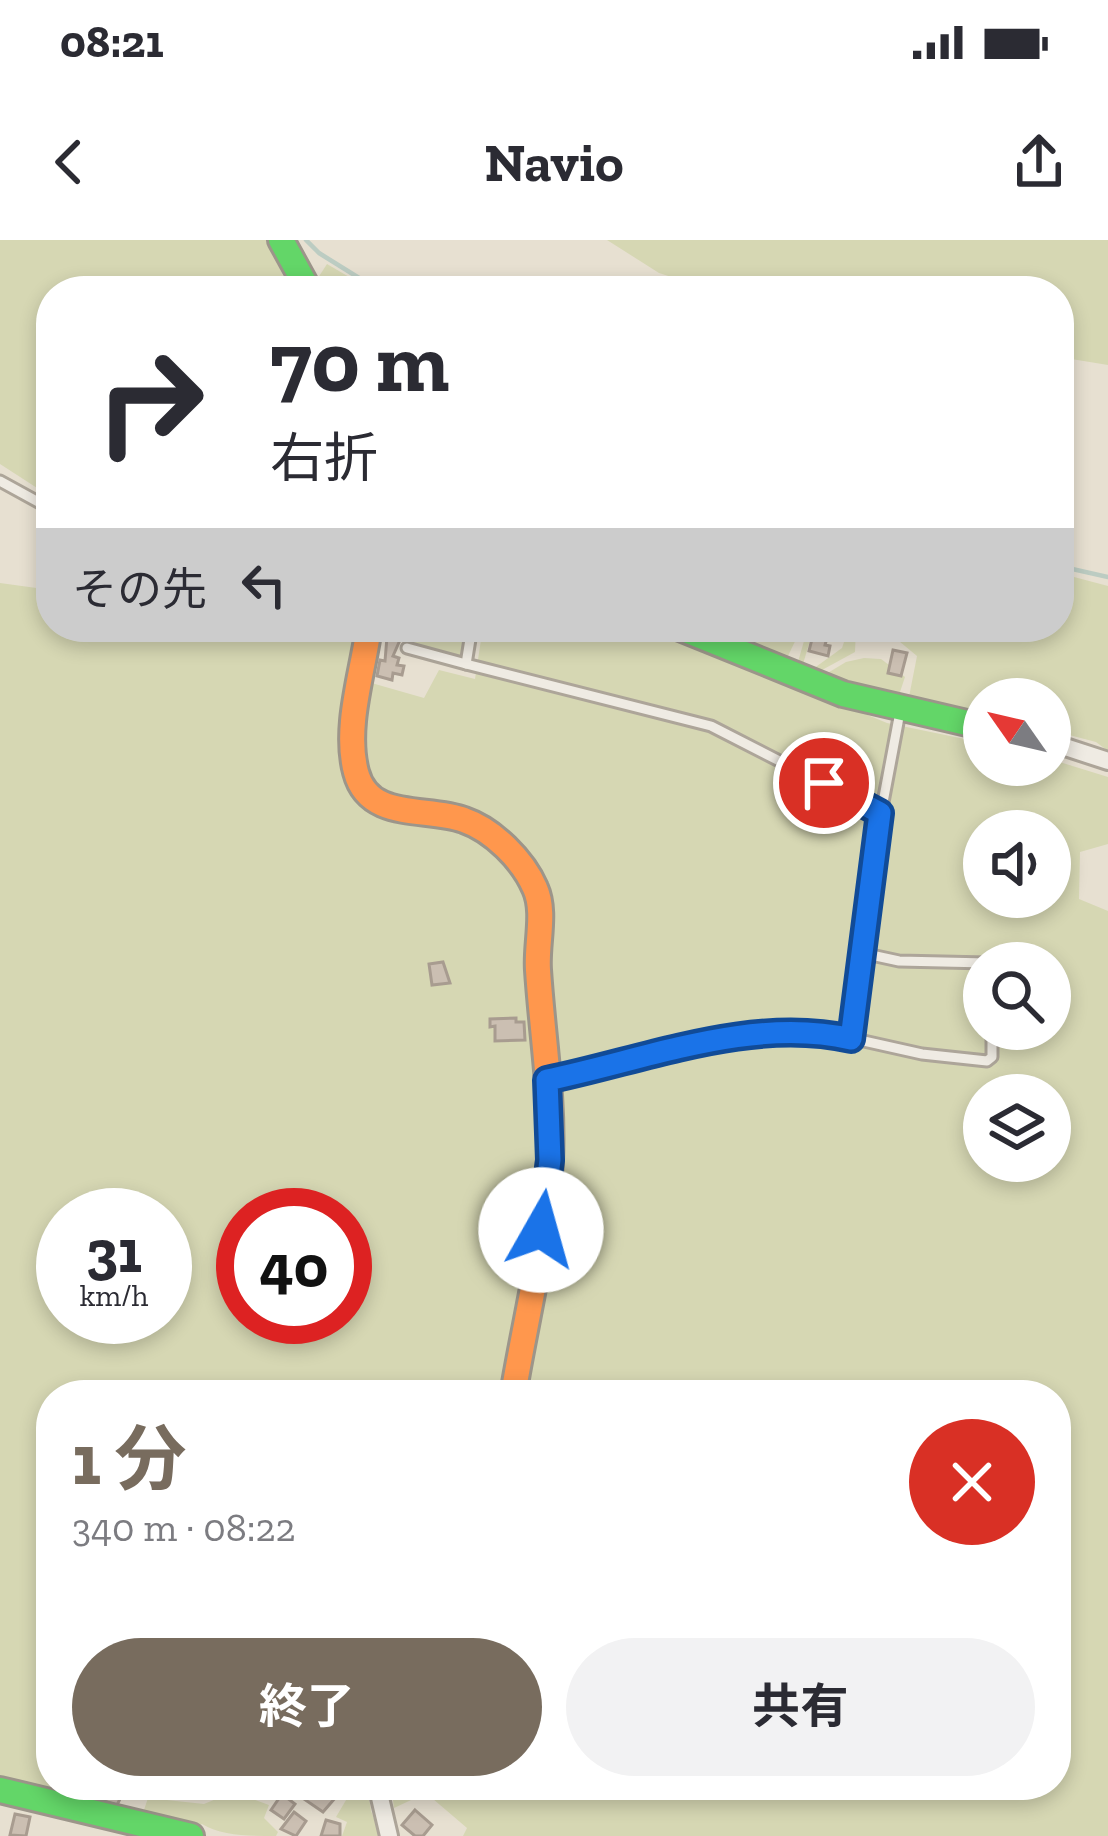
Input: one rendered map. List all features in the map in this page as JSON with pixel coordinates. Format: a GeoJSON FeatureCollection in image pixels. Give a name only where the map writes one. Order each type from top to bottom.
{"type":"FeatureCollection","features":[{"type":"Feature","properties":{"kind":"street"},"geometry":{"type":"LineString","coordinates":[[280,240],[300,276]]}},
{"type":"Feature","properties":{"kind":"street"},"geometry":{"type":"LineString","coordinates":[[367,642],[355,743],[359,783],[369,800],[386,808],[464,819],[510,854],[536,888],[550,1160],[515,1380]]}},
{"type":"Feature","properties":{"kind":"street"},"geometry":{"type":"LineString","coordinates":[[715,642],[843,694],[963,724]]}},
{"type":"Feature","properties":{"kind":"street"},"geometry":{"type":"LineString","coordinates":[[1071,749],[1108,761]]}},
{"type":"Feature","properties":{"kind":"street"},"geometry":{"type":"LineString","coordinates":[[0,1790],[36,1799]]}},
{"type":"Feature","properties":{"kind":"street"},"geometry":{"type":"LineString","coordinates":[[42,1800],[191,1836]]}},
{"type":"Feature","properties":{"kind":"street"},"geometry":{"type":"LineString","coordinates":[[381,1800],[389,1836]]}},
{"type":"Feature","properties":{"kind":"lane"},"geometry":{"type":"LineString","coordinates":[[0,481],[36,501]]}},
{"type":"Feature","properties":{"kind":"lane"},"geometry":{"type":"LineString","coordinates":[[466,664],[470,642]]}},
{"type":"Feature","properties":{"kind":"lane"},"geometry":{"type":"LineString","coordinates":[[407,648],[711,726],[880,813]]}},
{"type":"Feature","properties":{"kind":"lane"},"geometry":{"type":"LineString","coordinates":[[851,1039],[880,813],[900,710]]}},
{"type":"Feature","properties":{"kind":"lane"},"geometry":{"type":"LineString","coordinates":[[862,953],[899,961],[963,962]]}},
{"type":"Feature","properties":{"kind":"lane"},"geometry":{"type":"LineString","coordinates":[[547,1080],[759,1034],[810,1029],[922,1054],[987,1061],[992,1050]]}},
{"type":"Feature","properties":{"kind":"green space"},"geometry":{"type":"Polygon","coordinates":[[[0,240],[267,240],[283,276],[36,276],[36,487],[0,464],[0,240]]]}},
{"type":"Feature","properties":{"kind":"green space"},"geometry":{"type":"Polygon","coordinates":[[[607,240],[1108,240],[1108,365],[1074,359],[1074,276],[659,273],[607,240]]]}},
{"type":"Feature","properties":{"kind":"green space"},"geometry":{"type":"Polygon","coordinates":[[[327,264],[347,276],[319,276],[327,264]]]}},
{"type":"Feature","properties":{"kind":"green space"},"geometry":{"type":"Polygon","coordinates":[[[1074,577],[1108,586],[1108,751],[1096,742],[1071,735],[1071,678],[963,678],[963,709],[909,697],[917,656],[900,642],[1074,642],[1074,577]]]}},
{"type":"Feature","properties":{"kind":"green space"},"geometry":{"type":"Polygon","coordinates":[[[0,583],[36,588],[36,642],[353,642],[347,676],[424,698],[439,670],[475,679],[481,642],[690,642],[887,723],[963,739],[963,786],[1071,786],[1071,766],[1108,777],[1108,844],[1080,852],[1079,899],[1108,911],[1108,1836],[463,1836],[467,1828],[434,1800],[1071,1800],[1071,1380],[36,1380],[36,1787],[0,1779],[0,583]]]}},
{"type":"Feature","properties":{"kind":"green space"},"geometry":{"type":"Polygon","coordinates":[[[412,642],[466,642],[463,658],[412,642]]]}},
{"type":"Feature","properties":{"kind":"green space"},"geometry":{"type":"Polygon","coordinates":[[[738,642],[795,642],[786,660],[738,642]]]}},
{"type":"Feature","properties":{"kind":"green space"},"geometry":{"type":"Polygon","coordinates":[[[804,642],[810,642],[803,664],[813,669],[844,642],[855,642],[855,652],[811,676],[796,669],[804,642]]]}},
{"type":"Feature","properties":{"kind":"green space"},"geometry":{"type":"Polygon","coordinates":[[[864,658],[881,659],[905,677],[891,703],[826,674],[864,658]]]}},
{"type":"Feature","properties":{"kind":"green space"},"geometry":{"type":"Polygon","coordinates":[[[147,1800],[204,1804],[255,1800],[269,1805],[264,1818],[278,1832],[276,1836],[227,1833],[202,1824],[193,1830],[142,1816],[147,1800]]]}},
{"type":"Feature","properties":{"kind":"green space"},"geometry":{"type":"Polygon","coordinates":[[[346,1800],[369,1800],[381,1836],[342,1836],[347,1822],[336,1817],[346,1800]]]}},
{"type":"Feature","properties":{"kind":"building"},"geometry":{"type":"Polygon","coordinates":[[[387,642],[399,642],[393,656],[399,658],[397,665],[404,666],[402,675],[393,673],[392,680],[377,676],[380,660],[385,661],[387,642]]]}},
{"type":"Feature","properties":{"kind":"building"},"geometry":{"type":"Polygon","coordinates":[[[811,642],[830,646],[828,656],[809,651],[811,642]]]}},
{"type":"Feature","properties":{"kind":"building"},"geometry":{"type":"Polygon","coordinates":[[[893,650],[907,653],[901,676],[888,673],[893,650]]]}},
{"type":"Feature","properties":{"kind":"building"},"geometry":{"type":"Polygon","coordinates":[[[443,962],[450,983],[432,985],[429,964],[443,962]]]}},
{"type":"Feature","properties":{"kind":"building"},"geometry":{"type":"Polygon","coordinates":[[[490,1019],[524,1022],[525,1040],[495,1041],[490,1019]]]}},
{"type":"Feature","properties":{"kind":"building"},"geometry":{"type":"Polygon","coordinates":[[[583,1241],[588,1250],[581,1254],[585,1262],[575,1267],[566,1250],[583,1241]]]}},
{"type":"Feature","properties":{"kind":"building"},"geometry":{"type":"Polygon","coordinates":[[[278,1800],[295,1804],[284,1819],[271,1810],[278,1800]]]}},
{"type":"Feature","properties":{"kind":"building"},"geometry":{"type":"Polygon","coordinates":[[[305,1800],[333,1800],[323,1812],[305,1800]]]}},
{"type":"Feature","properties":{"kind":"building"},"geometry":{"type":"Polygon","coordinates":[[[415,1810],[432,1825],[423,1836],[415,1836],[402,1825],[415,1810]]]}},
{"type":"Feature","properties":{"kind":"building"},"geometry":{"type":"Polygon","coordinates":[[[294,1812],[306,1821],[296,1836],[281,1829],[294,1812]]]}},
{"type":"Feature","properties":{"kind":"building"},"geometry":{"type":"Polygon","coordinates":[[[15,1814],[30,1817],[26,1836],[10,1835],[15,1814]]]}},
{"type":"Feature","properties":{"kind":"building"},"geometry":{"type":"Polygon","coordinates":[[[326,1820],[340,1824],[340,1836],[321,1836],[326,1820]]]}},
{"type":"Feature","properties":{"kind":"waterway"},"geometry":{"type":"LineString","coordinates":[[306,240],[356,276]]}},
{"type":"Feature","properties":{"kind":"waterway"},"geometry":{"type":"LineString","coordinates":[[1074,569],[1108,577]]}},
{"type":"Feature","properties":{"kind":"traffic: fast"},"geometry":{"type":"LineString","coordinates":[[281,240],[301,276]]}},
{"type":"Feature","properties":{"kind":"traffic: fast"},"geometry":{"type":"LineString","coordinates":[[715,642],[843,694],[963,722]]}},
{"type":"Feature","properties":{"kind":"traffic: fast"},"geometry":{"type":"LineString","coordinates":[[0,1790],[36,1799]]}},
{"type":"Feature","properties":{"kind":"traffic: fast"},"geometry":{"type":"LineString","coordinates":[[42,1800],[191,1836]]}},
{"type":"Feature","properties":{"kind":"traffic: slow"},"geometry":{"type":"LineString","coordinates":[[366,642],[352,737],[363,788],[386,805],[449,816],[486,831],[515,857],[538,897],[550,1161],[540,1249],[516,1380]]}},
{"type":"Feature","properties":{"kind":"route"},"geometry":{"type":"LineString","coordinates":[[541,1230],[550,1160],[547,1080],[759,1034],[810,1029],[851,1039],[880,813],[824,783]]}}]}
